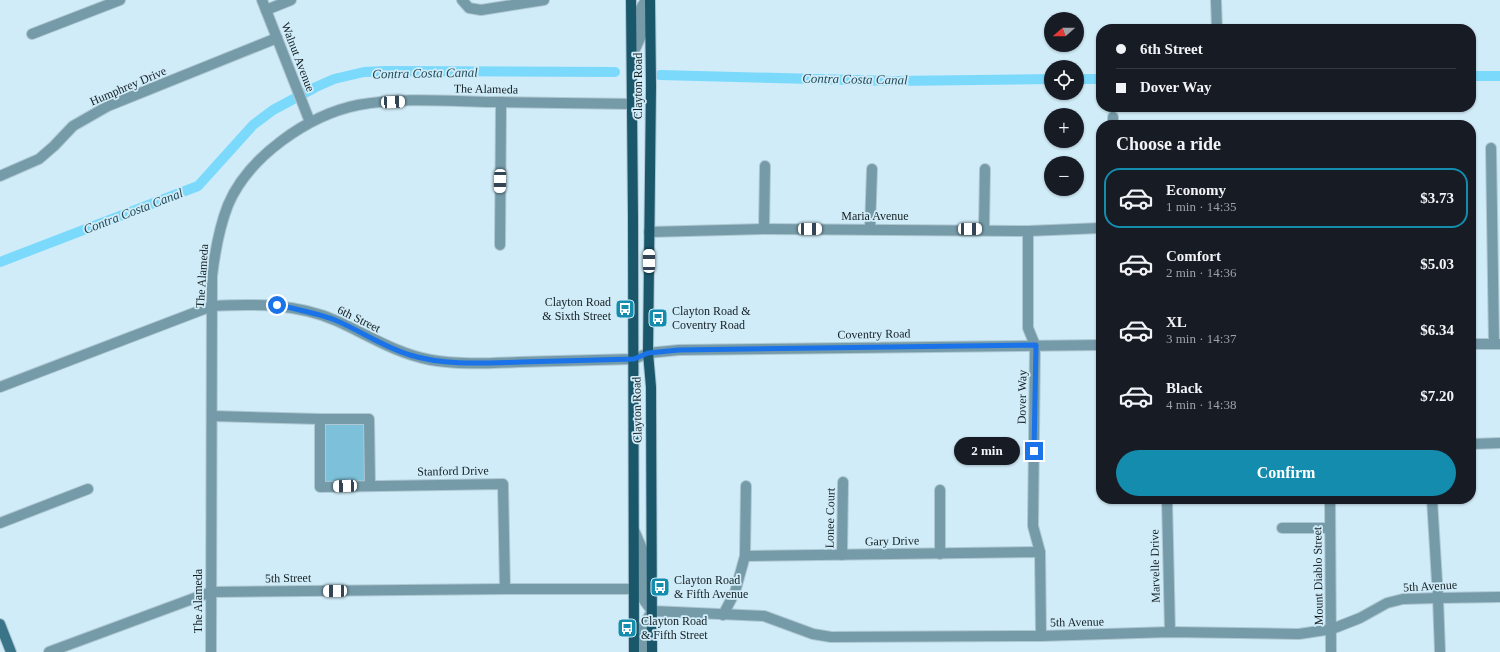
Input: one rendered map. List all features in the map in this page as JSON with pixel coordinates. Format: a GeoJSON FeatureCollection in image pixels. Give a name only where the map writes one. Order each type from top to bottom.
{"type":"FeatureCollection","features":[{"type":"Feature","properties":{"kind":"main road","name":"Clayton Road"},"geometry":{"type":"LineString","coordinates":[[631,0],[633,104],[634,652]]}},
{"type":"Feature","properties":{"kind":"main road","name":"Clayton Road"},"geometry":{"type":"LineString","coordinates":[[650,0],[651,86],[648,353],[651,387],[652,652]]}},
{"type":"Feature","properties":{"kind":"street"},"geometry":{"type":"LineString","coordinates":[[32,34],[120,0]]}},
{"type":"Feature","properties":{"kind":"street","name":"Walnut Avenue"},"geometry":{"type":"LineString","coordinates":[[262,0],[310,122]]}},
{"type":"Feature","properties":{"kind":"street"},"geometry":{"type":"LineString","coordinates":[[266,10],[292,0]]}},
{"type":"Feature","properties":{"kind":"street"},"geometry":{"type":"LineString","coordinates":[[462,0],[470,8],[481,10],[544,0]]}},
{"type":"Feature","properties":{"kind":"street"},"geometry":{"type":"LineString","coordinates":[[632,56],[640,36],[641,8],[646,0]]}},
{"type":"Feature","properties":{"kind":"street"},"geometry":{"type":"LineString","coordinates":[[1216,0],[1217,24]]}},
{"type":"Feature","properties":{"kind":"street","name":"Humphrey Drive"},"geometry":{"type":"LineString","coordinates":[[0,176],[39,159],[73,126],[108,106],[277,38]]}},
{"type":"Feature","properties":{"kind":"street","name":"The Alameda"},"geometry":{"type":"LineString","coordinates":[[211,652],[212,276],[215,247],[228,204],[246,175],[260,160],[295,130],[335,112],[357,106],[380,102],[419,100],[633,104]]}},
{"type":"Feature","properties":{"kind":"street"},"geometry":{"type":"LineString","coordinates":[[500,245],[501,102]]}},
{"type":"Feature","properties":{"kind":"street"},"geometry":{"type":"LineString","coordinates":[[1476,344],[1497,344],[1491,148]]}},
{"type":"Feature","properties":{"kind":"street"},"geometry":{"type":"LineString","coordinates":[[764,229],[765,166]]}},
{"type":"Feature","properties":{"kind":"street"},"geometry":{"type":"LineString","coordinates":[[984,229],[985,168]]}},
{"type":"Feature","properties":{"kind":"street"},"geometry":{"type":"LineString","coordinates":[[870,229],[872,169]]}},
{"type":"Feature","properties":{"kind":"street","name":"Maria Avenue"},"geometry":{"type":"LineString","coordinates":[[649,232],[764,229],[1028,230],[1096,228]]}},
{"type":"Feature","properties":{"kind":"street","name":"Dover Way"},"geometry":{"type":"LineString","coordinates":[[1028,230],[1028,328],[1036,345],[1034,526],[1040,552],[1041,636]]}},
{"type":"Feature","properties":{"kind":"street","name":"6th Street"},"geometry":{"type":"LineString","coordinates":[[0,387],[212,306],[244,304],[277,305],[304,310],[336,321],[386,346],[410,355],[432,360],[478,363],[634,359],[648,353]]}},
{"type":"Feature","properties":{"kind":"street","name":"Coventry Road"},"geometry":{"type":"LineString","coordinates":[[648,353],[690,350],[1096,345]]}},
{"type":"Feature","properties":{"kind":"street"},"geometry":{"type":"LineString","coordinates":[[212,416],[369,419],[370,485]]}},
{"type":"Feature","properties":{"kind":"street","name":"Stanford Drive"},"geometry":{"type":"LineString","coordinates":[[320,419],[320,487],[503,484],[504,589]]}},
{"type":"Feature","properties":{"kind":"street"},"geometry":{"type":"LineString","coordinates":[[1476,444],[1500,443]]}},
{"type":"Feature","properties":{"kind":"street","name":"Lonee Court"},"geometry":{"type":"LineString","coordinates":[[842,555],[843,482]]}},
{"type":"Feature","properties":{"kind":"street"},"geometry":{"type":"LineString","coordinates":[[723,615],[735,592],[745,556],[746,486]]}},
{"type":"Feature","properties":{"kind":"street"},"geometry":{"type":"LineString","coordinates":[[0,523],[88,489]]}},
{"type":"Feature","properties":{"kind":"street"},"geometry":{"type":"LineString","coordinates":[[940,490],[940,554]]}},
{"type":"Feature","properties":{"kind":"street","name":"Marvelle Drive"},"geometry":{"type":"LineString","coordinates":[[1167,504],[1170,632]]}},
{"type":"Feature","properties":{"kind":"street","name":"Mount Diablo Street"},"geometry":{"type":"LineString","coordinates":[[1330,504],[1331,652]]}},
{"type":"Feature","properties":{"kind":"street"},"geometry":{"type":"LineString","coordinates":[[1432,504],[1440,652]]}},
{"type":"Feature","properties":{"kind":"street"},"geometry":{"type":"LineString","coordinates":[[1282,528],[1330,528]]}},
{"type":"Feature","properties":{"kind":"street"},"geometry":{"type":"LineString","coordinates":[[634,530],[643,551],[642,599],[652,611],[644,625],[643,652]]}},
{"type":"Feature","properties":{"kind":"street","name":"Gary Drive"},"geometry":{"type":"LineString","coordinates":[[745,556],[1040,552]]}},
{"type":"Feature","properties":{"kind":"street","name":"5th Street"},"geometry":{"type":"LineString","coordinates":[[49,652],[211,592],[634,588]]}},
{"type":"Feature","properties":{"kind":"street","name":"5th Avenue"},"geometry":{"type":"LineString","coordinates":[[652,611],[764,616],[813,634],[831,637],[1041,636],[1170,632],[1299,634],[1332,629],[1360,618],[1387,603],[1403,600],[1500,597]]}},
{"type":"Feature","properties":{"kind":"street"},"geometry":{"type":"LineString","coordinates":[[0,624],[11,652]]}},
{"type":"Feature","properties":{"kind":"shaded area"},"geometry":{"type":"Polygon","coordinates":[[[320,419],[369,419],[370,485],[320,487],[320,419]]]}},
{"type":"Feature","properties":{"kind":"waterway","name":"Contra Costa Canal"},"geometry":{"type":"LineString","coordinates":[[0,262],[198,186],[253,125],[273,110],[334,79],[364,72],[386,71],[615,72]]}},
{"type":"Feature","properties":{"kind":"waterway","name":"Contra Costa Canal"},"geometry":{"type":"LineString","coordinates":[[660,75],[893,81],[1044,79]]}},
{"type":"Feature","properties":{"kind":"waterway","name":"Contra Costa Canal"},"geometry":{"type":"LineString","coordinates":[[1476,76],[1500,76]]}},
{"type":"Feature","properties":{"kind":"waterway","name":"Contra Costa Canal"},"geometry":{"type":"LineString","coordinates":[[1084,79],[1096,79]]}},
{"type":"Feature","properties":{"kind":"place","name":"Clayton Road & Sixth Street"},"geometry":{"type":"Point","coordinates":[625,309]}},
{"type":"Feature","properties":{"kind":"place","name":"Clayton Road & Coventry Road"},"geometry":{"type":"Point","coordinates":[658,318]}},
{"type":"Feature","properties":{"kind":"place","name":"Clayton Road & Fifth Avenue"},"geometry":{"type":"Point","coordinates":[660,587]}},
{"type":"Feature","properties":{"kind":"place","name":"Clayton Road & Fifth Street"},"geometry":{"type":"Point","coordinates":[627,628]}},
{"type":"Feature","properties":{"kind":"route"},"geometry":{"type":"LineString","coordinates":[[277,305],[304,310],[336,321],[386,346],[410,355],[432,360],[452,362],[478,363],[634,359],[648,353],[679,350],[1036,345],[1034,451]]}}]}
